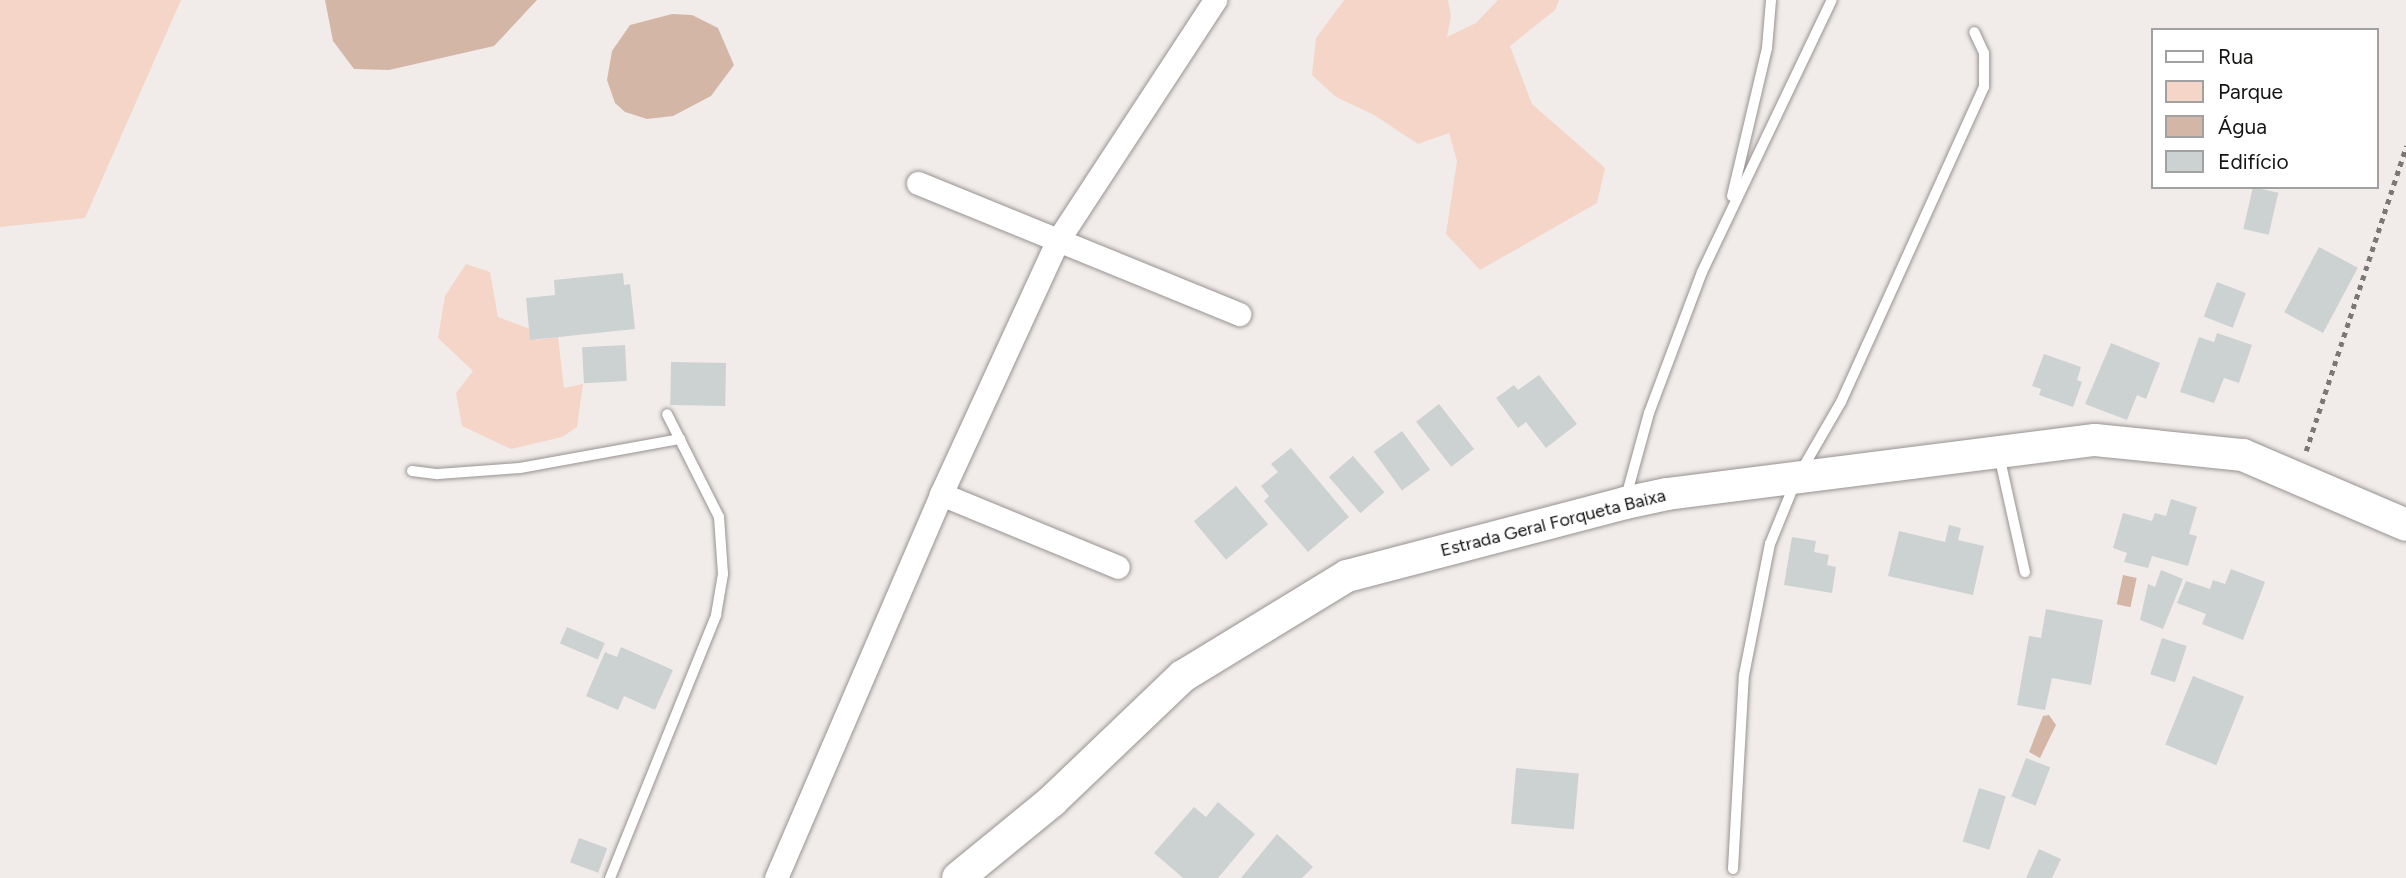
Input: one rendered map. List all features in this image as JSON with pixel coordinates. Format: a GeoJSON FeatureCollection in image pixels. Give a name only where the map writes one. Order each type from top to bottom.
{"type":"FeatureCollection","features":[{"type":"Feature","properties":{"kind":"street"},"geometry":{"type":"LineString","coordinates":[[776,878],[941,494],[1058,240],[1215,0]]}},
{"type":"Feature","properties":{"kind":"street"},"geometry":{"type":"LineString","coordinates":[[918,183],[1240,314]]}},
{"type":"Feature","properties":{"kind":"street","name":"Estrada Geral Forqueta Baixa"},"geometry":{"type":"LineString","coordinates":[[958,878],[1052,801],[1183,676],[1347,576],[1625,503],[2095,440],[2243,455],[2406,525]]}},
{"type":"Feature","properties":{"kind":"street"},"geometry":{"type":"LineString","coordinates":[[941,494],[1118,567]]}},
{"type":"Feature","properties":{"kind":"lane"},"geometry":{"type":"LineString","coordinates":[[1728,214],[1767,48],[1771,0]]}},
{"type":"Feature","properties":{"kind":"lane"},"geometry":{"type":"LineString","coordinates":[[1625,503],[1649,413],[1728,214],[1832,0]]}},
{"type":"Feature","properties":{"kind":"lane"},"geometry":{"type":"LineString","coordinates":[[1732,869],[1744,675],[1770,544],[1797,478],[1841,402],[1983,87],[1984,53],[1974,32]]}},
{"type":"Feature","properties":{"kind":"lane"},"geometry":{"type":"LineString","coordinates":[[610,878],[716,615],[720,588],[719,517],[667,414]]}},
{"type":"Feature","properties":{"kind":"lane"},"geometry":{"type":"LineString","coordinates":[[412,471],[438,474],[520,468],[680,439]]}},
{"type":"Feature","properties":{"kind":"lane"},"geometry":{"type":"LineString","coordinates":[[1998,452],[2025,572]]}},
{"type":"Feature","properties":{"kind":"path"},"geometry":{"type":"LineString","coordinates":[[2297,478],[2406,146]]}},
{"type":"Feature","properties":{"kind":"green space"},"geometry":{"type":"Polygon","coordinates":[[[0,0],[181,0],[85,218],[0,227],[0,0]]]}},
{"type":"Feature","properties":{"kind":"green space"},"geometry":{"type":"Polygon","coordinates":[[[1344,0],[1448,0],[1451,16],[1447,37],[1476,23],[1498,0],[1559,0],[1555,10],[1510,46],[1532,104],[1605,168],[1597,203],[1480,270],[1446,234],[1457,161],[1449,133],[1418,144],[1374,115],[1336,97],[1312,75],[1316,38],[1344,0]]]}},
{"type":"Feature","properties":{"kind":"green space"},"geometry":{"type":"Polygon","coordinates":[[[466,264],[490,272],[498,317],[530,329],[536,340],[558,337],[564,388],[583,384],[577,427],[562,437],[511,449],[462,426],[456,393],[473,371],[438,338],[445,296],[466,264]]]}},
{"type":"Feature","properties":{"kind":"water"},"geometry":{"type":"Polygon","coordinates":[[[325,0],[537,0],[494,46],[389,70],[354,69],[333,41],[325,0]]]}},
{"type":"Feature","properties":{"kind":"water"},"geometry":{"type":"Polygon","coordinates":[[[672,14],[692,15],[718,28],[734,65],[711,96],[673,116],[647,119],[625,112],[615,103],[607,80],[612,51],[630,25],[672,14]]]}},
{"type":"Feature","properties":{"kind":"water"},"geometry":{"type":"Polygon","coordinates":[[[2123,575],[2137,578],[2130,607],[2117,604],[2123,575]]]}},
{"type":"Feature","properties":{"kind":"water"},"geometry":{"type":"Polygon","coordinates":[[[2049,715],[2056,725],[2040,758],[2029,752],[2043,716],[2049,715]]]}},
{"type":"Feature","properties":{"kind":"building"},"geometry":{"type":"Polygon","coordinates":[[[2253,189],[2278,193],[2269,235],[2243,229],[2253,189]]]}},
{"type":"Feature","properties":{"kind":"building"},"geometry":{"type":"Polygon","coordinates":[[[2319,247],[2358,268],[2323,333],[2284,312],[2319,247]]]}},
{"type":"Feature","properties":{"kind":"building"},"geometry":{"type":"Polygon","coordinates":[[[623,273],[624,285],[630,284],[635,329],[530,340],[526,298],[555,295],[554,280],[623,273]]]}},
{"type":"Feature","properties":{"kind":"building"},"geometry":{"type":"Polygon","coordinates":[[[2217,282],[2246,293],[2233,328],[2204,317],[2217,282]]]}},
{"type":"Feature","properties":{"kind":"building"},"geometry":{"type":"Polygon","coordinates":[[[2217,333],[2252,345],[2239,383],[2224,378],[2214,403],[2180,392],[2199,337],[2214,342],[2217,333]]]}},
{"type":"Feature","properties":{"kind":"building"},"geometry":{"type":"Polygon","coordinates":[[[2111,343],[2160,363],[2146,399],[2137,395],[2127,420],[2085,404],[2111,343]]]}},
{"type":"Feature","properties":{"kind":"building"},"geometry":{"type":"Polygon","coordinates":[[[625,345],[627,381],[584,383],[582,347],[625,345]]]}},
{"type":"Feature","properties":{"kind":"building"},"geometry":{"type":"Polygon","coordinates":[[[2044,354],[2081,367],[2077,380],[2082,382],[2073,407],[2039,395],[2041,389],[2032,386],[2044,354]]]}},
{"type":"Feature","properties":{"kind":"building"},"geometry":{"type":"Polygon","coordinates":[[[671,362],[726,363],[725,406],[670,405],[671,362]]]}},
{"type":"Feature","properties":{"kind":"building"},"geometry":{"type":"Polygon","coordinates":[[[1539,375],[1577,424],[1546,448],[1526,422],[1518,428],[1496,398],[1514,385],[1518,390],[1539,375]]]}},
{"type":"Feature","properties":{"kind":"building"},"geometry":{"type":"Polygon","coordinates":[[[1439,404],[1474,449],[1451,467],[1416,422],[1439,404]]]}},
{"type":"Feature","properties":{"kind":"building"},"geometry":{"type":"Polygon","coordinates":[[[1402,431],[1430,470],[1402,490],[1374,452],[1402,431]]]}},
{"type":"Feature","properties":{"kind":"building"},"geometry":{"type":"Polygon","coordinates":[[[1291,448],[1349,517],[1308,552],[1264,501],[1269,496],[1261,486],[1278,472],[1271,464],[1291,448]]]}},
{"type":"Feature","properties":{"kind":"building"},"geometry":{"type":"Polygon","coordinates":[[[1353,456],[1384,492],[1360,513],[1329,477],[1353,456]]]}},
{"type":"Feature","properties":{"kind":"building"},"geometry":{"type":"Polygon","coordinates":[[[1236,486],[1268,524],[1226,560],[1194,521],[1236,486]]]}},
{"type":"Feature","properties":{"kind":"building"},"geometry":{"type":"Polygon","coordinates":[[[2171,499],[2197,507],[2189,534],[2197,536],[2188,566],[2152,556],[2148,568],[2124,562],[2127,553],[2113,548],[2123,513],[2152,521],[2155,513],[2166,516],[2171,499]]]}},
{"type":"Feature","properties":{"kind":"building"},"geometry":{"type":"Polygon","coordinates":[[[1949,525],[1961,528],[1958,540],[1984,546],[1973,595],[1888,576],[1899,531],[1945,542],[1949,525]]]}},
{"type":"Feature","properties":{"kind":"building"},"geometry":{"type":"Polygon","coordinates":[[[1792,537],[1816,541],[1814,552],[1829,555],[1827,565],[1836,567],[1832,593],[1784,585],[1792,537]]]}},
{"type":"Feature","properties":{"kind":"building"},"geometry":{"type":"Polygon","coordinates":[[[2231,569],[2265,582],[2243,640],[2202,624],[2206,614],[2177,603],[2186,581],[2210,589],[2213,580],[2225,584],[2231,569]]]}},
{"type":"Feature","properties":{"kind":"building"},"geometry":{"type":"Polygon","coordinates":[[[2161,570],[2183,579],[2163,629],[2140,620],[2148,584],[2155,587],[2161,570]]]}},
{"type":"Feature","properties":{"kind":"building"},"geometry":{"type":"Polygon","coordinates":[[[2046,609],[2103,620],[2091,685],[2052,678],[2045,710],[2017,705],[2029,636],[2041,638],[2046,609]]]}},
{"type":"Feature","properties":{"kind":"building"},"geometry":{"type":"Polygon","coordinates":[[[567,627],[605,643],[598,660],[560,644],[567,627]]]}},
{"type":"Feature","properties":{"kind":"building"},"geometry":{"type":"Polygon","coordinates":[[[2162,638],[2187,646],[2175,682],[2150,674],[2162,638]]]}},
{"type":"Feature","properties":{"kind":"building"},"geometry":{"type":"Polygon","coordinates":[[[621,647],[673,670],[655,710],[624,696],[618,710],[586,696],[605,652],[617,657],[621,647]]]}},
{"type":"Feature","properties":{"kind":"building"},"geometry":{"type":"Polygon","coordinates":[[[2193,676],[2244,697],[2216,765],[2165,745],[2193,676]]]}},
{"type":"Feature","properties":{"kind":"building"},"geometry":{"type":"Polygon","coordinates":[[[2026,758],[2050,767],[2036,806],[2011,796],[2026,758]]]}},
{"type":"Feature","properties":{"kind":"building"},"geometry":{"type":"Polygon","coordinates":[[[1516,768],[1579,773],[1574,829],[1511,824],[1516,768]]]}},
{"type":"Feature","properties":{"kind":"building"},"geometry":{"type":"Polygon","coordinates":[[[1979,788],[2006,796],[1989,850],[1963,842],[1979,788]]]}},
{"type":"Feature","properties":{"kind":"building"},"geometry":{"type":"Polygon","coordinates":[[[1218,802],[1255,834],[1218,878],[1183,878],[1154,853],[1194,807],[1206,817],[1218,802]]]}},
{"type":"Feature","properties":{"kind":"building"},"geometry":{"type":"Polygon","coordinates":[[[1277,834],[1313,867],[1302,878],[1241,878],[1277,834]]]}},
{"type":"Feature","properties":{"kind":"building"},"geometry":{"type":"Polygon","coordinates":[[[579,838],[607,848],[598,873],[570,862],[579,838]]]}},
{"type":"Feature","properties":{"kind":"building"},"geometry":{"type":"Polygon","coordinates":[[[2039,849],[2061,859],[2052,878],[2026,878],[2039,849]]]}}]}
